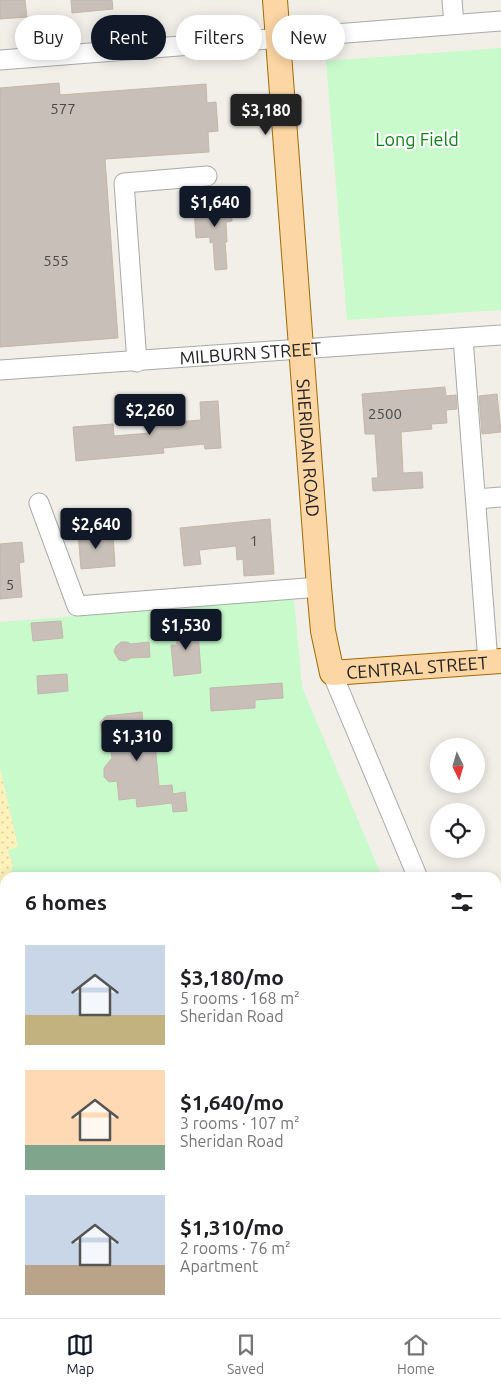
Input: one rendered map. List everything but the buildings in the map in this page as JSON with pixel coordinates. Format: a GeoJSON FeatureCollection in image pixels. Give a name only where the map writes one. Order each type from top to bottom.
{"type":"FeatureCollection","features":[{"type":"Feature","properties":{"kind":"main road","name":"SHERIDAN ROAD"},"geometry":{"type":"LineString","coordinates":[[276,0],[277,15]]}},
{"type":"Feature","properties":{"kind":"main road","name":"SHERIDAN ROAD"},"geometry":{"type":"LineString","coordinates":[[280,60],[323,631],[332,673]]}},
{"type":"Feature","properties":{"kind":"main road","name":"CENTRAL STREET"},"geometry":{"type":"LineString","coordinates":[[332,673],[495,662]]}},
{"type":"Feature","properties":{"kind":"street"},"geometry":{"type":"LineString","coordinates":[[452,0],[454,24]]}},
{"type":"Feature","properties":{"kind":"street"},"geometry":{"type":"LineString","coordinates":[[345,33],[501,21]]}},
{"type":"Feature","properties":{"kind":"street"},"geometry":{"type":"LineString","coordinates":[[0,60],[272,38]]}},
{"type":"Feature","properties":{"kind":"street"},"geometry":{"type":"LineString","coordinates":[[137,362],[124,183],[207,176]]}},
{"type":"Feature","properties":{"kind":"street","name":"MILBURN STREET"},"geometry":{"type":"LineString","coordinates":[[0,370],[137,362],[501,335]]}},
{"type":"Feature","properties":{"kind":"street"},"geometry":{"type":"LineString","coordinates":[[463,338],[476,499],[495,662]]}},
{"type":"Feature","properties":{"kind":"street"},"geometry":{"type":"LineString","coordinates":[[476,499],[501,497]]}},
{"type":"Feature","properties":{"kind":"street"},"geometry":{"type":"LineString","coordinates":[[39,503],[77,606],[320,587]]}},
{"type":"Feature","properties":{"kind":"street","name":"SHERIDAN ROAD"},"geometry":{"type":"LineString","coordinates":[[332,673],[415,872]]}},
{"type":"Feature","properties":{"kind":"sand"},"geometry":{"type":"Polygon","coordinates":[[[0,768],[18,846],[10,872],[0,872],[0,768]]]}},
{"type":"Feature","properties":{"kind":"green space","name":"Long Field"},"geometry":{"type":"Polygon","coordinates":[[[501,48],[501,310],[347,320],[326,61],[501,48]]]}},
{"type":"Feature","properties":{"kind":"green space"},"geometry":{"type":"Polygon","coordinates":[[[294,599],[302,687],[380,872],[11,872],[13,865],[8,851],[18,846],[0,768],[0,622],[294,599]]]}}]}
